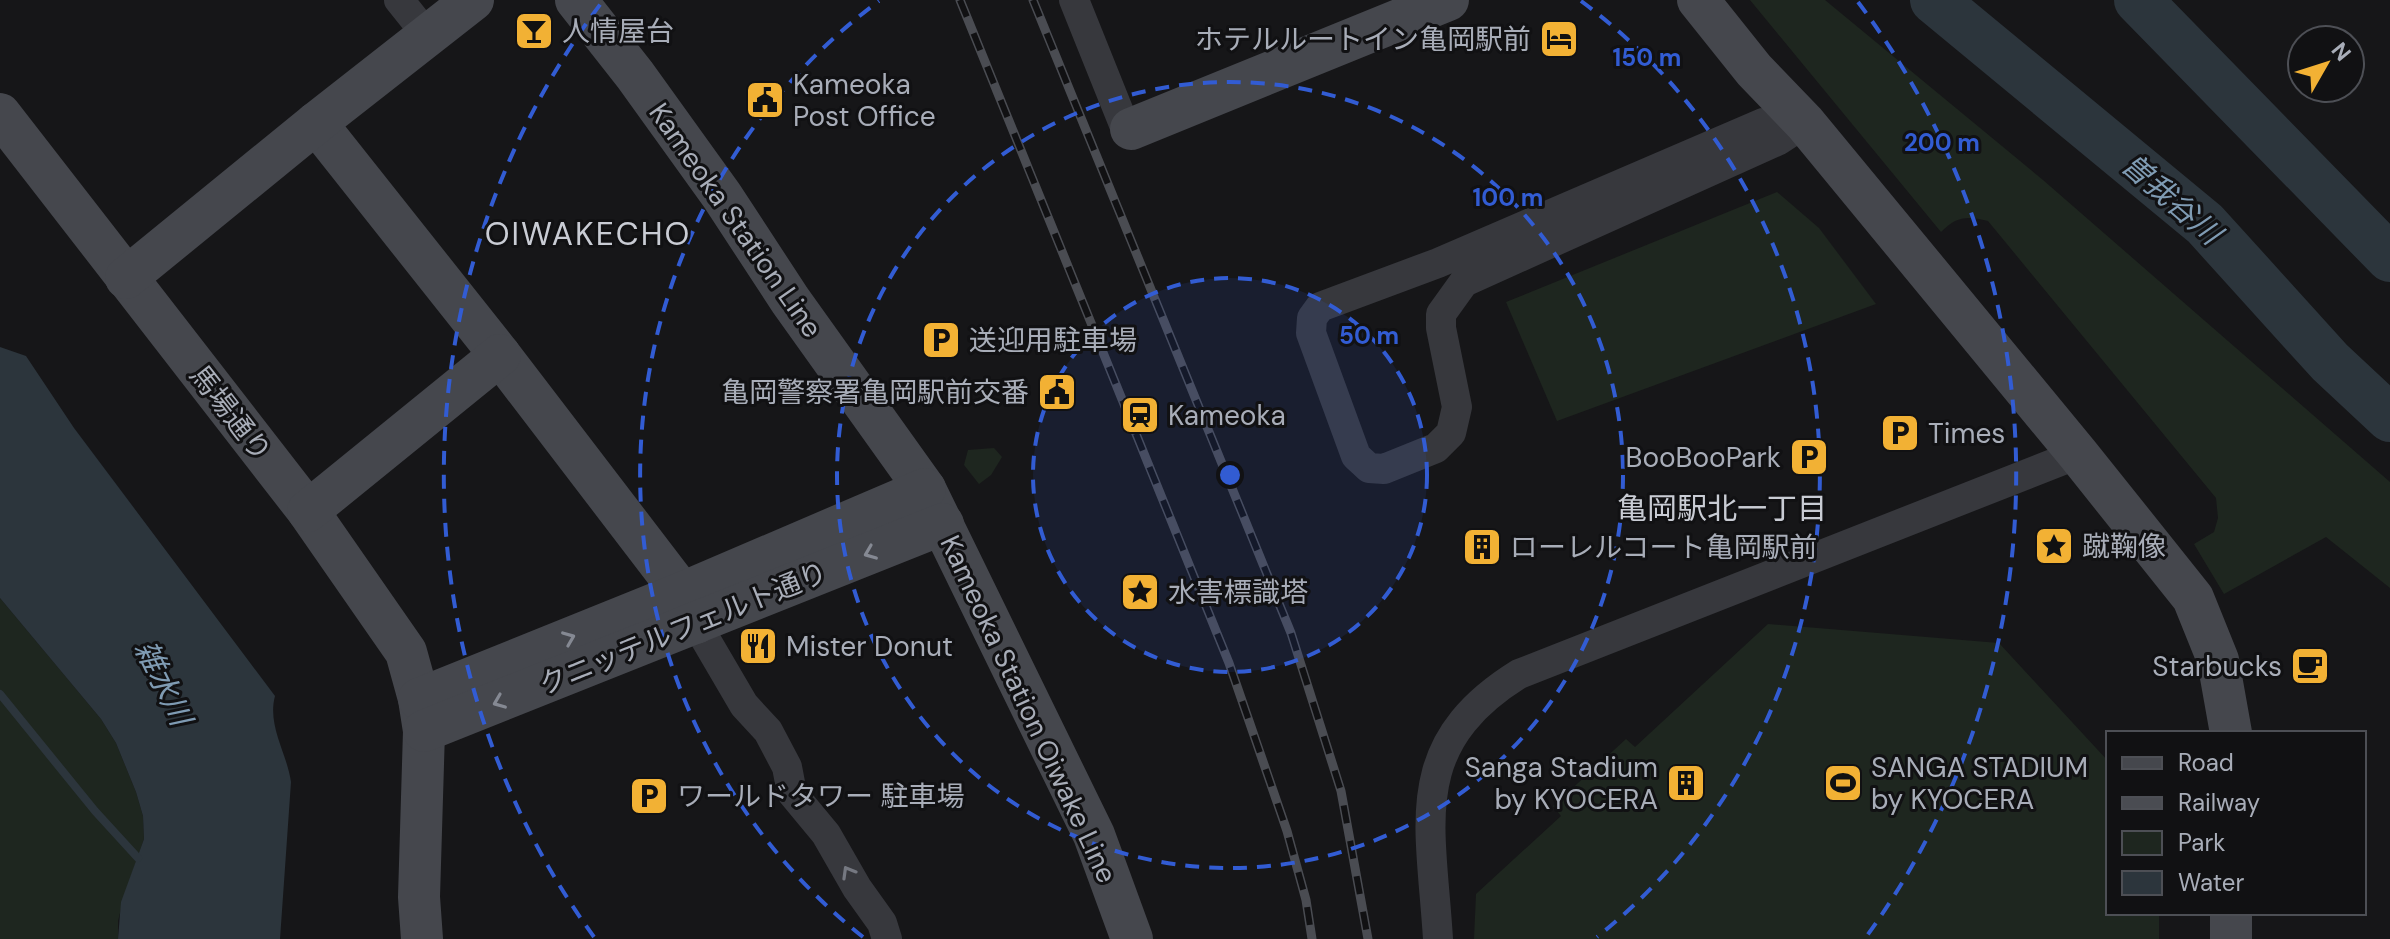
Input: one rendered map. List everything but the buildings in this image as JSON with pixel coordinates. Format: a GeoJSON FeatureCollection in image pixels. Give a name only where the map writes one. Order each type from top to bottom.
{"type":"FeatureCollection","features":[{"type":"Feature","properties":{"kind":"street"},"geometry":{"type":"LineString","coordinates":[[399,0],[427,35]]}},
{"type":"Feature","properties":{"kind":"street"},"geometry":{"type":"LineString","coordinates":[[126,278],[473,0]]}},
{"type":"Feature","properties":{"kind":"street","name":"Kameoka Station Line"},"geometry":{"type":"LineString","coordinates":[[576,0],[635,75],[722,196],[790,300],[934,506]]}},
{"type":"Feature","properties":{"kind":"street"},"geometry":{"type":"LineString","coordinates":[[1074,0],[1125,127],[1131,129],[1448,0]]}},
{"type":"Feature","properties":{"kind":"street"},"geometry":{"type":"LineString","coordinates":[[1698,0],[1754,70],[1805,123],[2193,598],[2218,660],[2231,731]]}},
{"type":"Feature","properties":{"kind":"street","name":"馬場通り"},"geometry":{"type":"LineString","coordinates":[[0,114],[308,511],[406,652],[421,715],[419,897],[422,939]]}},
{"type":"Feature","properties":{"kind":"street"},"geometry":{"type":"LineString","coordinates":[[316,123],[500,355],[689,608],[744,705],[768,731],[787,767],[792,793],[826,834],[857,888],[882,923],[887,939]]}},
{"type":"Feature","properties":{"kind":"street"},"geometry":{"type":"LineString","coordinates":[[1763,123],[1805,123],[1779,140],[1464,282],[1441,314],[1457,407],[1451,433],[1436,448],[1384,469],[1369,468],[1356,456],[1311,333],[1312,318],[1320,307],[1438,263],[1763,123]]}},
{"type":"Feature","properties":{"kind":"street"},"geometry":{"type":"LineString","coordinates":[[308,511],[500,355]]}},
{"type":"Feature","properties":{"kind":"street"},"geometry":{"type":"LineString","coordinates":[[1438,939],[1431,812],[1433,783],[1452,733],[1494,690],[1519,674],[2078,454]]}},
{"type":"Feature","properties":{"kind":"street","name":"クニッテルフェルト通り"},"geometry":{"type":"LineString","coordinates":[[421,715],[934,506]]}},
{"type":"Feature","properties":{"kind":"street","name":"Kameoka Station Oiwake Line"},"geometry":{"type":"LineString","coordinates":[[934,506],[1094,835],[1132,939]]}},
{"type":"Feature","properties":{"kind":"street"},"geometry":{"type":"LineString","coordinates":[[2231,915],[2231,939]]}},
{"type":"Feature","properties":{"kind":"green space"},"geometry":{"type":"Polygon","coordinates":[[[1750,0],[1825,0],[2043,180],[2390,482],[2390,588],[2326,537],[2224,594],[2194,544],[2214,532],[2218,518],[2216,498],[1988,221],[1963,219],[1941,232],[1750,0]]]}},
{"type":"Feature","properties":{"kind":"green space"},"geometry":{"type":"Polygon","coordinates":[[[1777,192],[1819,228],[1876,304],[1557,421],[1506,302],[1777,192]]]}},
{"type":"Feature","properties":{"kind":"green space"},"geometry":{"type":"Polygon","coordinates":[[[994,448],[1002,457],[991,475],[979,484],[964,465],[968,450],[994,448]]]}},
{"type":"Feature","properties":{"kind":"green space"},"geometry":{"type":"Polygon","coordinates":[[[0,598],[101,719],[116,743],[136,792],[143,816],[144,839],[125,893],[118,921],[118,939],[0,939],[0,598]]]}},
{"type":"Feature","properties":{"kind":"green space","name":"SANGA STADIUM by KYOCERA"},"geometry":{"type":"Polygon","coordinates":[[[1768,624],[1999,643],[2106,759],[2106,915],[2159,915],[2159,939],[1474,939],[1476,894],[1561,816],[1553,806],[1626,739],[1635,747],[1768,624]]]}},
{"type":"Feature","properties":{"kind":"water","name":"雑水川"},"geometry":{"type":"Polygon","coordinates":[[[0,347],[26,356],[74,428],[275,696],[275,729],[291,782],[280,939],[118,939],[121,902],[144,839],[143,816],[136,792],[116,743],[101,719],[0,598],[0,347]]]}},
{"type":"Feature","properties":{"kind":"waterway","name":"曽我谷川"},"geometry":{"type":"LineString","coordinates":[[1934,0],[2205,224],[2330,362],[2390,418]]}},
{"type":"Feature","properties":{"kind":"waterway"},"geometry":{"type":"LineString","coordinates":[[2138,0],[2390,258]]}},
{"type":"Feature","properties":{"kind":"waterway"},"geometry":{"type":"LineString","coordinates":[[0,694],[95,811],[138,858]]}},
{"type":"Feature","properties":{"kind":"railway"},"geometry":{"type":"LineString","coordinates":[[960,0],[1229,663],[1287,831],[1306,900],[1312,939]]}},
{"type":"Feature","properties":{"kind":"railway"},"geometry":{"type":"LineString","coordinates":[[1033,0],[1291,633],[1341,791],[1368,939]]}},
{"type":"Feature","properties":{"kind":"place","name":"人情屋台"},"geometry":{"type":"Point","coordinates":[534,31]}},
{"type":"Feature","properties":{"kind":"place","name":"ホテルルートイン亀岡駅前"},"geometry":{"type":"Point","coordinates":[1559,39]}},
{"type":"Feature","properties":{"kind":"place","name":"Kameoka Post Office"},"geometry":{"type":"Point","coordinates":[765,100]}},
{"type":"Feature","properties":{"kind":"place","name":"送迎用駐車場"},"geometry":{"type":"Point","coordinates":[941,340]}},
{"type":"Feature","properties":{"kind":"place","name":"亀岡警察署亀岡駅前交番"},"geometry":{"type":"Point","coordinates":[1057,392]}},
{"type":"Feature","properties":{"kind":"place","name":"Kameoka"},"geometry":{"type":"Point","coordinates":[1140,415]}},
{"type":"Feature","properties":{"kind":"place","name":"Times"},"geometry":{"type":"Point","coordinates":[1900,433]}},
{"type":"Feature","properties":{"kind":"place","name":"BooBooPark"},"geometry":{"type":"Point","coordinates":[1809,457]}},
{"type":"Feature","properties":{"kind":"place","name":"蹴鞠像"},"geometry":{"type":"Point","coordinates":[2054,546]}},
{"type":"Feature","properties":{"kind":"place","name":"ローレルコート亀岡駅前"},"geometry":{"type":"Point","coordinates":[1482,547]}},
{"type":"Feature","properties":{"kind":"place","name":"水害標識塔"},"geometry":{"type":"Point","coordinates":[1140,592]}},
{"type":"Feature","properties":{"kind":"place","name":"Mister Donut"},"geometry":{"type":"Point","coordinates":[758,646]}},
{"type":"Feature","properties":{"kind":"place","name":"Starbucks"},"geometry":{"type":"Point","coordinates":[2310,666]}},
{"type":"Feature","properties":{"kind":"place","name":"Sanga Stadium by KYOCERA"},"geometry":{"type":"Point","coordinates":[1686,783]}},
{"type":"Feature","properties":{"kind":"place","name":"SANGA STADIUM by KYOCERA"},"geometry":{"type":"Point","coordinates":[1843,783]}},
{"type":"Feature","properties":{"kind":"place","name":"ワールドタワー 駐車場"},"geometry":{"type":"Point","coordinates":[649,796]}},
{"type":"Feature","properties":{"kind":"district","name":"OIWAKECHO"},"geometry":{"type":"Point","coordinates":[588,234]}},
{"type":"Feature","properties":{"kind":"district","name":"亀岡駅北一丁目"},"geometry":{"type":"Point","coordinates":[1722,509]}}]}
